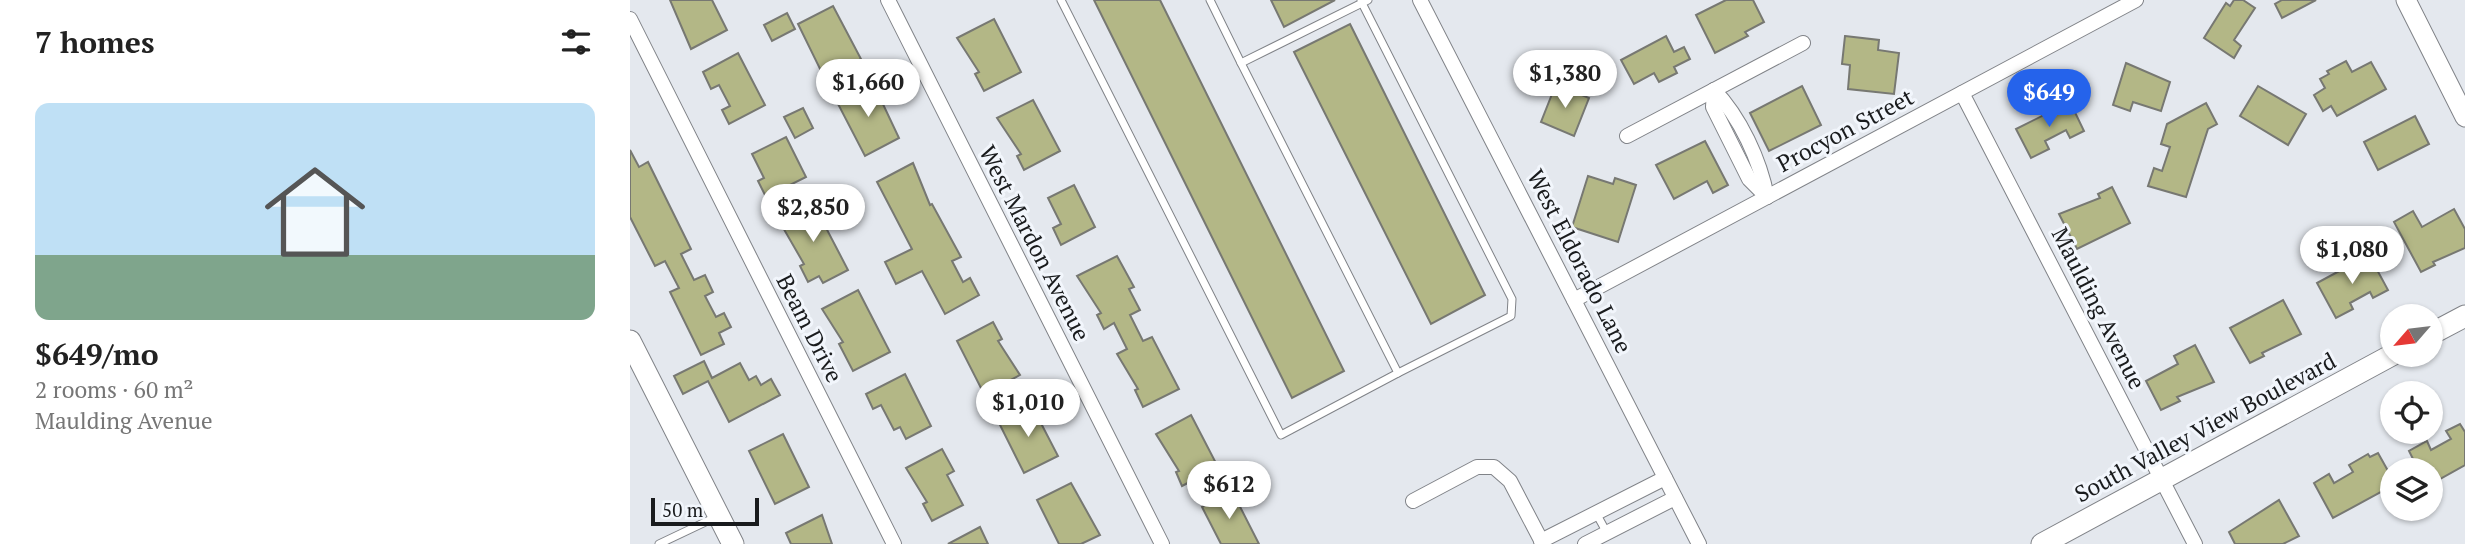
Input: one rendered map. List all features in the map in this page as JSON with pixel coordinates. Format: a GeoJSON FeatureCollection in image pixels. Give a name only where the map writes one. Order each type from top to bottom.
{"type":"FeatureCollection","features":[{"type":"Feature","properties":{"kind":"main road"},"geometry":{"type":"LineString","coordinates":[[2443,328],[2465,316]]}},
{"type":"Feature","properties":{"kind":"main road"},"geometry":{"type":"LineString","coordinates":[[630,341],[733,544]]}},
{"type":"Feature","properties":{"kind":"main road","name":"South Valley View Boulevard"},"geometry":{"type":"LineString","coordinates":[[2042,544],[2380,362]]}},
{"type":"Feature","properties":{"kind":"street","name":"West Mardon Avenue"},"geometry":{"type":"LineString","coordinates":[[888,0],[1162,544]]}},
{"type":"Feature","properties":{"kind":"street","name":"West Eldorado Lane"},"geometry":{"type":"LineString","coordinates":[[1420,0],[1699,544]]}},
{"type":"Feature","properties":{"kind":"street","name":"Procyon Street"},"geometry":{"type":"LineString","coordinates":[[1574,300],[2137,0]]}},
{"type":"Feature","properties":{"kind":"street"},"geometry":{"type":"LineString","coordinates":[[2406,0],[2465,117]]}},
{"type":"Feature","properties":{"kind":"street","name":"Beam Drive"},"geometry":{"type":"LineString","coordinates":[[630,19],[894,544]]}},
{"type":"Feature","properties":{"kind":"street"},"geometry":{"type":"LineString","coordinates":[[1627,136],[1803,44]]}},
{"type":"Feature","properties":{"kind":"street"},"geometry":{"type":"LineString","coordinates":[[1714,90],[1713,107],[1749,179],[1767,197]]}},
{"type":"Feature","properties":{"kind":"street","name":"Maulding Avenue"},"geometry":{"type":"LineString","coordinates":[[1962,93],[2195,544]]}},
{"type":"Feature","properties":{"kind":"street"},"geometry":{"type":"LineString","coordinates":[[1413,501],[1477,467],[1494,467],[1510,481],[1542,542],[1665,478]]}},
{"type":"Feature","properties":{"kind":"street"},"geometry":{"type":"LineString","coordinates":[[1585,544],[1675,498]]}},
{"type":"Feature","properties":{"kind":"lane"},"geometry":{"type":"LineString","coordinates":[[1061,0],[1282,435],[1511,316],[1511,299],[1364,1],[1241,64]]}},
{"type":"Feature","properties":{"kind":"lane"},"geometry":{"type":"LineString","coordinates":[[1210,0],[1398,373]]}},
{"type":"Feature","properties":{"kind":"lane"},"geometry":{"type":"LineString","coordinates":[[1597,513],[1606,533]]}},
{"type":"Feature","properties":{"kind":"lane"},"geometry":{"type":"LineString","coordinates":[[659,544],[719,516]]}},
{"type":"Feature","properties":{"kind":"building"},"geometry":{"type":"Polygon","coordinates":[[[670,0],[712,0],[727,30],[691,49],[670,0]]]}},
{"type":"Feature","properties":{"kind":"building"},"geometry":{"type":"Polygon","coordinates":[[[1094,0],[1160,0],[1344,371],[1292,398],[1094,0]]]}},
{"type":"Feature","properties":{"kind":"building"},"geometry":{"type":"Polygon","coordinates":[[[1271,0],[1335,0],[1284,27],[1271,0]]]}},
{"type":"Feature","properties":{"kind":"building"},"geometry":{"type":"Polygon","coordinates":[[[1726,0],[1753,0],[1764,22],[1745,32],[1748,36],[1715,53],[1696,15],[1726,0]]]}},
{"type":"Feature","properties":{"kind":"building"},"geometry":{"type":"Polygon","coordinates":[[[2234,0],[2243,0],[2255,8],[2234,40],[2241,46],[2234,58],[2204,38],[2226,3],[2230,6],[2234,0]]]}},
{"type":"Feature","properties":{"kind":"building"},"geometry":{"type":"Polygon","coordinates":[[[2282,0],[2316,0],[2282,18],[2275,4],[2282,0]]]}},
{"type":"Feature","properties":{"kind":"building"},"geometry":{"type":"Polygon","coordinates":[[[833,6],[861,59],[824,77],[798,24],[833,6]]]}},
{"type":"Feature","properties":{"kind":"building"},"geometry":{"type":"Polygon","coordinates":[[[787,13],[795,29],[772,41],[764,25],[787,13]]]}},
{"type":"Feature","properties":{"kind":"building"},"geometry":{"type":"Polygon","coordinates":[[[994,19],[1021,72],[984,91],[975,74],[979,72],[957,38],[994,19]]]}},
{"type":"Feature","properties":{"kind":"building"},"geometry":{"type":"Polygon","coordinates":[[[1350,24],[1485,295],[1431,324],[1294,52],[1350,24]]]}},
{"type":"Feature","properties":{"kind":"building"},"geometry":{"type":"Polygon","coordinates":[[[1666,36],[1674,52],[1684,47],[1690,59],[1674,67],[1677,73],[1659,82],[1654,73],[1634,84],[1621,60],[1666,36]]]}},
{"type":"Feature","properties":{"kind":"building"},"geometry":{"type":"Polygon","coordinates":[[[1845,36],[1879,40],[1878,50],[1899,53],[1894,94],[1848,89],[1850,65],[1842,64],[1845,36]]]}},
{"type":"Feature","properties":{"kind":"building"},"geometry":{"type":"Polygon","coordinates":[[[738,53],[765,105],[729,124],[722,110],[730,106],[719,85],[711,89],[703,72],[738,53]]]}},
{"type":"Feature","properties":{"kind":"building"},"geometry":{"type":"Polygon","coordinates":[[[2346,61],[2352,72],[2371,62],[2386,89],[2337,116],[2331,106],[2323,111],[2314,95],[2325,88],[2320,79],[2329,74],[2327,71],[2346,61]]]}},
{"type":"Feature","properties":{"kind":"building"},"geometry":{"type":"Polygon","coordinates":[[[2126,63],[2170,82],[2161,111],[2133,102],[2130,111],[2113,105],[2126,63]]]}},
{"type":"Feature","properties":{"kind":"building"},"geometry":{"type":"Polygon","coordinates":[[[873,83],[899,138],[865,156],[837,102],[873,83]]]}},
{"type":"Feature","properties":{"kind":"building"},"geometry":{"type":"Polygon","coordinates":[[[1556,84],[1589,98],[1574,136],[1541,122],[1556,84]]]}},
{"type":"Feature","properties":{"kind":"building"},"geometry":{"type":"Polygon","coordinates":[[[1802,86],[1821,125],[1769,151],[1750,113],[1802,86]]]}},
{"type":"Feature","properties":{"kind":"building"},"geometry":{"type":"Polygon","coordinates":[[[2258,86],[2306,114],[2288,145],[2240,116],[2258,86]]]}},
{"type":"Feature","properties":{"kind":"building"},"geometry":{"type":"Polygon","coordinates":[[[1033,100],[1060,151],[1024,170],[1017,156],[1021,154],[997,118],[1033,100]]]}},
{"type":"Feature","properties":{"kind":"building"},"geometry":{"type":"Polygon","coordinates":[[[2070,102],[2084,131],[2070,138],[2066,130],[2045,141],[2049,149],[2031,158],[2016,129],[2070,102]]]}},
{"type":"Feature","properties":{"kind":"building"},"geometry":{"type":"Polygon","coordinates":[[[2206,103],[2217,124],[2208,129],[2186,197],[2148,186],[2154,168],[2162,171],[2170,147],[2161,144],[2167,124],[2206,103]]]}},
{"type":"Feature","properties":{"kind":"building"},"geometry":{"type":"Polygon","coordinates":[[[803,108],[813,128],[795,138],[784,117],[803,108]]]}},
{"type":"Feature","properties":{"kind":"building"},"geometry":{"type":"Polygon","coordinates":[[[2415,116],[2429,144],[2378,170],[2364,142],[2415,116]]]}},
{"type":"Feature","properties":{"kind":"building"},"geometry":{"type":"Polygon","coordinates":[[[786,137],[806,177],[766,197],[758,181],[764,178],[752,154],[786,137]]]}},
{"type":"Feature","properties":{"kind":"building"},"geometry":{"type":"Polygon","coordinates":[[[1705,141],[1728,185],[1713,193],[1707,181],[1674,199],[1656,165],[1705,141]]]}},
{"type":"Feature","properties":{"kind":"building"},"geometry":{"type":"Polygon","coordinates":[[[630,150],[639,167],[648,162],[691,249],[681,254],[694,280],[705,275],[713,292],[705,296],[716,317],[724,313],[731,327],[719,333],[724,344],[701,355],[670,292],[679,288],[665,261],[655,266],[630,217],[630,150]]]}},
{"type":"Feature","properties":{"kind":"building"},"geometry":{"type":"Polygon","coordinates":[[[913,163],[930,205],[932,204],[961,257],[952,261],[963,282],[970,278],[979,295],[945,314],[922,271],[896,284],[885,262],[912,249],[877,182],[913,163]]]}},
{"type":"Feature","properties":{"kind":"building"},"geometry":{"type":"Polygon","coordinates":[[[1588,176],[1613,184],[1615,178],[1636,185],[1618,242],[1572,227],[1588,176]]]}},
{"type":"Feature","properties":{"kind":"building"},"geometry":{"type":"Polygon","coordinates":[[[1074,185],[1095,227],[1061,245],[1053,228],[1061,224],[1048,198],[1074,185]]]}},
{"type":"Feature","properties":{"kind":"building"},"geometry":{"type":"Polygon","coordinates":[[[2112,187],[2130,223],[2077,249],[2059,214],[2100,198],[2098,194],[2112,187]]]}},
{"type":"Feature","properties":{"kind":"building"},"geometry":{"type":"Polygon","coordinates":[[[812,201],[848,270],[823,283],[819,276],[808,282],[800,266],[804,264],[778,219],[812,201]]]}},
{"type":"Feature","properties":{"kind":"building"},"geometry":{"type":"Polygon","coordinates":[[[2454,209],[2465,229],[2465,248],[2433,262],[2435,265],[2421,272],[2394,222],[2413,211],[2422,227],[2454,209]]]}},
{"type":"Feature","properties":{"kind":"building"},"geometry":{"type":"Polygon","coordinates":[[[2369,255],[2388,290],[2373,298],[2370,292],[2350,303],[2353,309],[2336,318],[2317,283],[2369,255]]]}},
{"type":"Feature","properties":{"kind":"building"},"geometry":{"type":"Polygon","coordinates":[[[1117,256],[1134,287],[1129,289],[1140,310],[1130,315],[1143,341],[1152,337],[1179,389],[1143,407],[1135,390],[1138,389],[1117,354],[1127,349],[1114,323],[1104,329],[1097,315],[1101,313],[1077,276],[1117,256]]]}},
{"type":"Feature","properties":{"kind":"building"},"geometry":{"type":"Polygon","coordinates":[[[858,290],[890,352],[853,371],[839,344],[843,342],[822,309],[858,290]]]}},
{"type":"Feature","properties":{"kind":"building"},"geometry":{"type":"Polygon","coordinates":[[[2283,300],[2301,334],[2262,353],[2264,356],[2250,363],[2230,328],[2283,300]]]}},
{"type":"Feature","properties":{"kind":"building"},"geometry":{"type":"Polygon","coordinates":[[[993,322],[1002,339],[998,341],[1020,375],[984,394],[957,341],[993,322]]]}},
{"type":"Feature","properties":{"kind":"building"},"geometry":{"type":"Polygon","coordinates":[[[2195,345],[2214,382],[2177,397],[2180,401],[2161,410],[2146,381],[2178,364],[2174,356],[2195,345]]]}},
{"type":"Feature","properties":{"kind":"building"},"geometry":{"type":"Polygon","coordinates":[[[704,361],[712,378],[740,363],[749,380],[756,376],[761,385],[771,379],[780,395],[729,422],[708,381],[683,394],[674,376],[704,361]]]}},
{"type":"Feature","properties":{"kind":"building"},"geometry":{"type":"Polygon","coordinates":[[[905,374],[931,426],[906,439],[900,427],[894,430],[881,405],[873,409],[866,394],[905,374]]]}},
{"type":"Feature","properties":{"kind":"building"},"geometry":{"type":"Polygon","coordinates":[[[1031,404],[1058,456],[1024,473],[998,421],[1031,404]]]}},
{"type":"Feature","properties":{"kind":"building"},"geometry":{"type":"Polygon","coordinates":[[[1191,415],[1218,467],[1182,486],[1176,472],[1179,471],[1156,434],[1191,415]]]}},
{"type":"Feature","properties":{"kind":"building"},"geometry":{"type":"Polygon","coordinates":[[[2460,424],[2465,432],[2465,465],[2443,477],[2443,458],[2412,458],[2409,451],[2422,444],[2428,444],[2431,450],[2443,444],[2451,439],[2446,431],[2460,424]]]}},
{"type":"Feature","properties":{"kind":"building"},"geometry":{"type":"Polygon","coordinates":[[[783,434],[809,487],[775,504],[749,451],[783,434]]]}},
{"type":"Feature","properties":{"kind":"building"},"geometry":{"type":"Polygon","coordinates":[[[942,449],[954,471],[947,475],[963,505],[932,521],[923,504],[927,502],[906,468],[942,449]]]}},
{"type":"Feature","properties":{"kind":"building"},"geometry":{"type":"Polygon","coordinates":[[[2378,453],[2381,458],[2380,493],[2333,518],[2314,483],[2329,474],[2334,483],[2353,472],[2349,465],[2368,454],[2370,457],[2378,453]]]}},
{"type":"Feature","properties":{"kind":"building"},"geometry":{"type":"Polygon","coordinates":[[[1071,483],[1100,535],[1081,544],[1059,544],[1037,500],[1071,483]]]}},
{"type":"Feature","properties":{"kind":"building"},"geometry":{"type":"Polygon","coordinates":[[[1232,491],[1259,544],[1221,544],[1202,507],[1232,491]]]}},
{"type":"Feature","properties":{"kind":"building"},"geometry":{"type":"Polygon","coordinates":[[[2279,500],[2299,536],[2283,544],[2235,544],[2229,532],[2279,500]]]}},
{"type":"Feature","properties":{"kind":"building"},"geometry":{"type":"Polygon","coordinates":[[[822,515],[832,544],[791,544],[786,533],[822,515]]]}},
{"type":"Feature","properties":{"kind":"building"},"geometry":{"type":"Polygon","coordinates":[[[980,527],[988,544],[948,544],[980,527]]]}}]}
